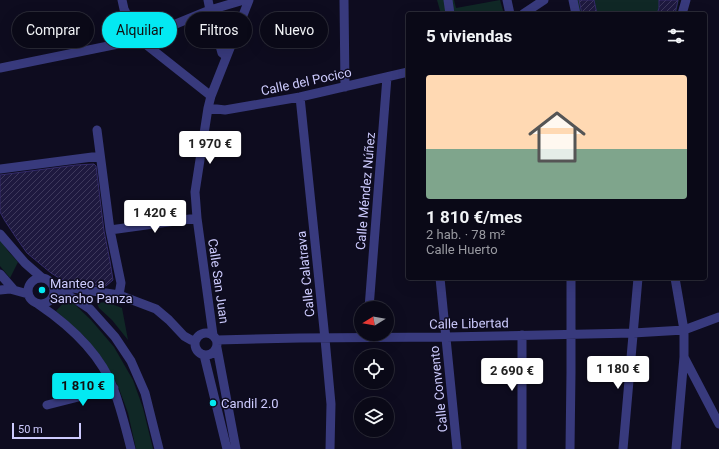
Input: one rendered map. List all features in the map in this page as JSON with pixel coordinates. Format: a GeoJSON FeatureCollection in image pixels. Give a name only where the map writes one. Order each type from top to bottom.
{"type":"FeatureCollection","features":[{"type":"Feature","properties":{"kind":"street"},"geometry":{"type":"LineString","coordinates":[[122,0],[125,12]]}},
{"type":"Feature","properties":{"kind":"street"},"geometry":{"type":"LineString","coordinates":[[208,0],[222,53],[226,56]]}},
{"type":"Feature","properties":{"kind":"street"},"geometry":{"type":"LineString","coordinates":[[177,23],[210,10],[244,0]]}},
{"type":"Feature","properties":{"kind":"street","name":"Calle San Juan"},"geometry":{"type":"LineString","coordinates":[[236,449],[215,341],[197,218],[196,192],[211,96],[248,0]]}},
{"type":"Feature","properties":{"kind":"street"},"geometry":{"type":"LineString","coordinates":[[344,0],[345,87]]}},
{"type":"Feature","properties":{"kind":"street"},"geometry":{"type":"LineString","coordinates":[[448,0],[450,12]]}},
{"type":"Feature","properties":{"kind":"street"},"geometry":{"type":"LineString","coordinates":[[507,0],[510,12]]}},
{"type":"Feature","properties":{"kind":"street"},"geometry":{"type":"LineString","coordinates":[[526,12],[544,0]]}},
{"type":"Feature","properties":{"kind":"street"},"geometry":{"type":"LineString","coordinates":[[573,0],[576,12]]}},
{"type":"Feature","properties":{"kind":"street"},"geometry":{"type":"LineString","coordinates":[[683,12],[686,0]]}},
{"type":"Feature","properties":{"kind":"street"},"geometry":{"type":"LineString","coordinates":[[0,68],[102,48]]}},
{"type":"Feature","properties":{"kind":"street"},"geometry":{"type":"LineString","coordinates":[[150,48],[211,96]]}},
{"type":"Feature","properties":{"kind":"street","name":"Calle del Pocico"},"geometry":{"type":"LineString","coordinates":[[208,108],[225,110],[300,97],[406,72]]}},
{"type":"Feature","properties":{"kind":"street","name":"Calle Méndez Núñez"},"geometry":{"type":"LineString","coordinates":[[369,301],[387,77]]}},
{"type":"Feature","properties":{"kind":"street","name":"Calle Calatrava"},"geometry":{"type":"LineString","coordinates":[[300,97],[331,404],[330,449]]}},
{"type":"Feature","properties":{"kind":"street"},"geometry":{"type":"LineString","coordinates":[[97,130],[110,230],[121,283],[119,295]]}},
{"type":"Feature","properties":{"kind":"street"},"geometry":{"type":"LineString","coordinates":[[0,169],[100,156]]}},
{"type":"Feature","properties":{"kind":"street"},"geometry":{"type":"LineString","coordinates":[[110,230],[197,218]]}},
{"type":"Feature","properties":{"kind":"street"},"geometry":{"type":"LineString","coordinates":[[0,234],[25,263],[41,277],[48,279],[54,287],[90,309],[115,337],[131,361],[145,393],[160,449]]}},
{"type":"Feature","properties":{"kind":"street"},"geometry":{"type":"LineString","coordinates":[[0,274],[14,290]]}},
{"type":"Feature","properties":{"kind":"street"},"geometry":{"type":"LineString","coordinates":[[41,277],[30,282],[28,294],[32,300],[50,312],[84,342],[102,367],[114,388],[131,449]]}},
{"type":"Feature","properties":{"kind":"street","name":"Calle Convento"},"geometry":{"type":"LineString","coordinates":[[440,280],[457,449]]}},
{"type":"Feature","properties":{"kind":"street"},"geometry":{"type":"LineString","coordinates":[[570,449],[571,280]]}},
{"type":"Feature","properties":{"kind":"street"},"geometry":{"type":"LineString","coordinates":[[623,449],[638,280]]}},
{"type":"Feature","properties":{"kind":"street"},"geometry":{"type":"LineString","coordinates":[[675,280],[684,330],[684,357],[676,449]]}},
{"type":"Feature","properties":{"kind":"street"},"geometry":{"type":"LineString","coordinates":[[54,287],[119,295],[156,309],[184,336],[190,340],[196,340]]}},
{"type":"Feature","properties":{"kind":"street"},"geometry":{"type":"LineString","coordinates":[[38,304],[42,304],[50,300],[54,293],[54,287]]}},
{"type":"Feature","properties":{"kind":"street"},"geometry":{"type":"LineString","coordinates":[[0,290],[10,289],[28,294]]}},
{"type":"Feature","properties":{"kind":"street"},"geometry":{"type":"LineString","coordinates":[[90,309],[95,292]]}},
{"type":"Feature","properties":{"kind":"street","name":"Calle Libertad"},"geometry":{"type":"LineString","coordinates":[[394,337],[446,338],[634,333],[684,330],[719,317]]}},
{"type":"Feature","properties":{"kind":"street"},"geometry":{"type":"LineString","coordinates":[[204,355],[212,353],[215,341],[210,333],[203,333],[197,337],[196,348],[204,355],[226,449]]}},
{"type":"Feature","properties":{"kind":"street"},"geometry":{"type":"LineString","coordinates":[[522,335],[522,449]]}},
{"type":"Feature","properties":{"kind":"street","name":"Calle Libertad"},"geometry":{"type":"LineString","coordinates":[[215,341],[300,338],[325,339],[354,337]]}},
{"type":"Feature","properties":{"kind":"street"},"geometry":{"type":"LineString","coordinates":[[684,357],[719,424]]}},
{"type":"Feature","properties":{"kind":"street"},"geometry":{"type":"LineString","coordinates":[[47,405],[114,388]]}},
{"type":"Feature","properties":{"kind":"green space"},"geometry":{"type":"Polygon","coordinates":[[[437,0],[454,0],[456,8],[500,0],[503,12],[440,12],[437,0]]]}},
{"type":"Feature","properties":{"kind":"green space"},"geometry":{"type":"Polygon","coordinates":[[[573,0],[679,0],[676,12],[576,12],[573,0]]]}},
{"type":"Feature","properties":{"kind":"green space"},"geometry":{"type":"Polygon","coordinates":[[[0,239],[18,262],[10,278],[0,266],[0,239]]]}},
{"type":"Feature","properties":{"kind":"green space"},"geometry":{"type":"Polygon","coordinates":[[[68,298],[91,320],[114,347],[133,380],[143,408],[153,449],[136,449],[128,413],[118,386],[102,358],[84,336],[56,311],[68,298]]]}},
{"type":"Feature","properties":{"kind":"green space"},"geometry":{"type":"Polygon","coordinates":[[[106,302],[122,308],[128,340],[112,320],[99,308],[97,303],[106,302]]]}},
{"type":"Feature","properties":{"kind":"building"},"geometry":{"type":"Polygon","coordinates":[[[579,0],[594,0],[597,12],[582,12],[579,0]]]}},
{"type":"Feature","properties":{"kind":"building"},"geometry":{"type":"Polygon","coordinates":[[[659,0],[678,0],[675,12],[658,12],[659,0]]]}},
{"type":"Feature","properties":{"kind":"building"},"geometry":{"type":"Polygon","coordinates":[[[94,164],[96,166],[104,231],[113,280],[106,286],[66,281],[51,273],[27,253],[0,212],[0,175],[94,164]]]}},
{"type":"Feature","properties":{"kind":"place","name":"Manteo a Sancho Panza"},"geometry":{"type":"Point","coordinates":[42,290]}},
{"type":"Feature","properties":{"kind":"place","name":"Candil 2.0"},"geometry":{"type":"Point","coordinates":[213,403]}}]}
